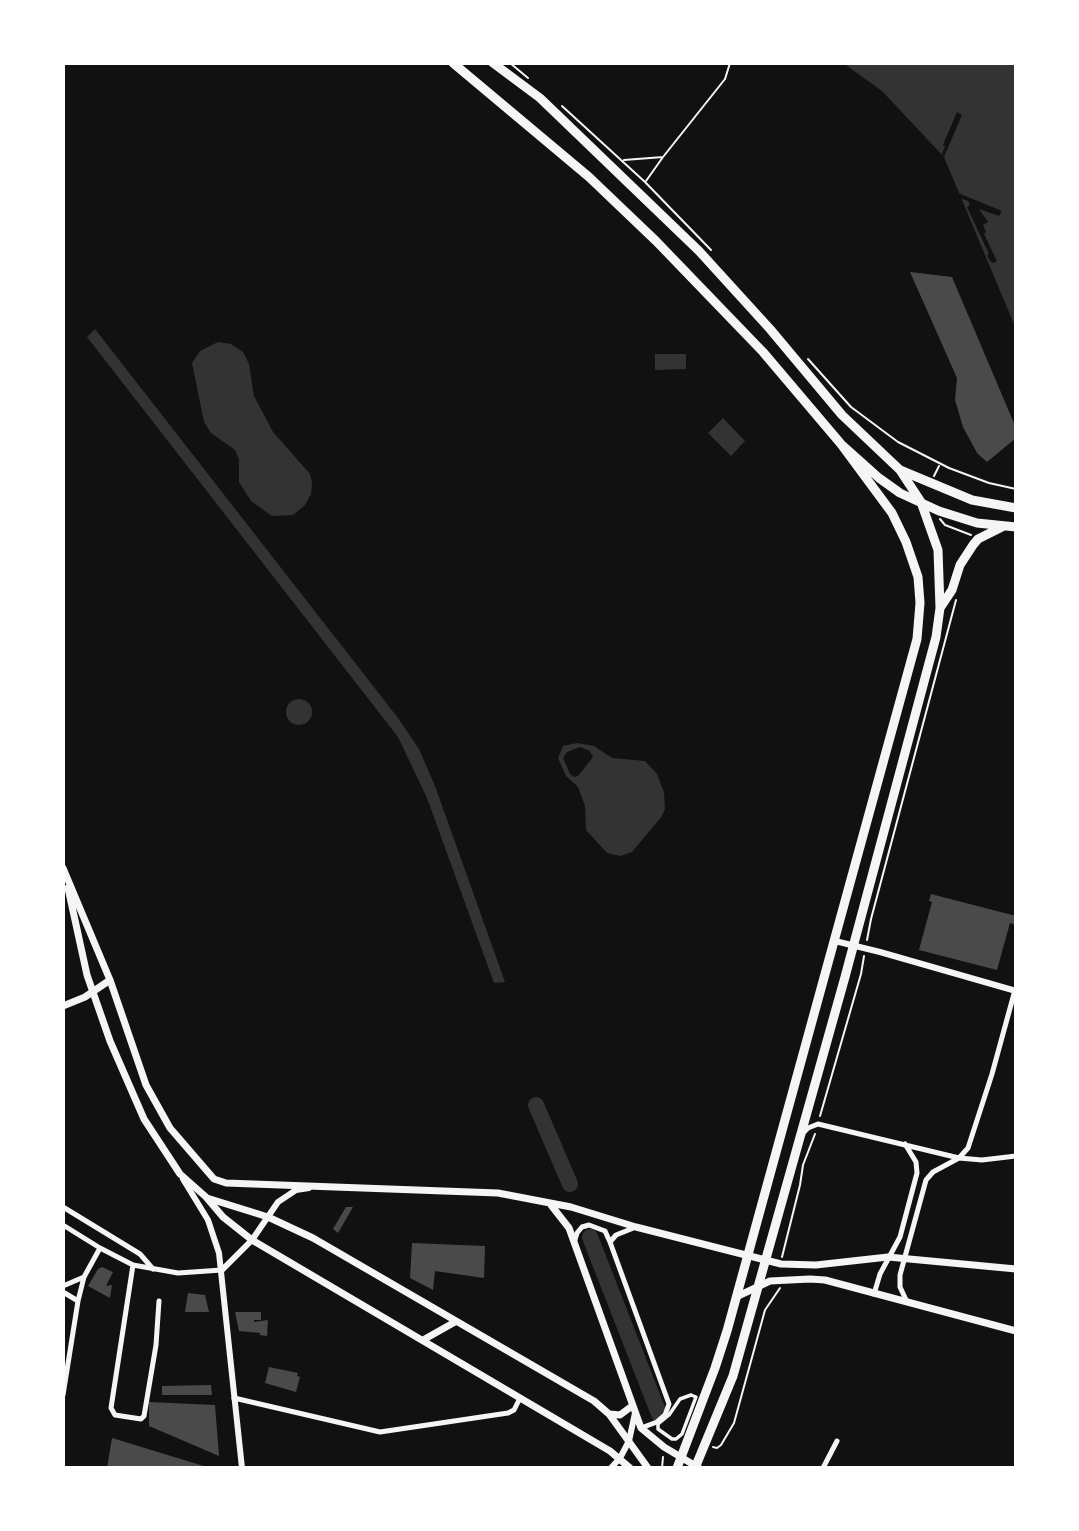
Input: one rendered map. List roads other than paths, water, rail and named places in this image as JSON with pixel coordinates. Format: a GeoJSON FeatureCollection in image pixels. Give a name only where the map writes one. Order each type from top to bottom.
{"type":"FeatureCollection","features":[{"type":"Feature","properties":{"kind":"highway"},"geometry":{"type":"LineString","coordinates":[[453,63],[589,177],[656,241],[763,352],[841,444],[900,527],[918,578],[920,603],[917,639],[748,1256],[715,1368],[677,1468]]}},
{"type":"Feature","properties":{"kind":"highway"},"geometry":{"type":"LineString","coordinates":[[493,63],[540,98],[699,251],[863,438],[900,470],[921,502],[938,550],[940,608],[929,667],[729,1387],[697,1468]]}},
{"type":"Feature","properties":{"kind":"highway"},"geometry":{"type":"LineString","coordinates":[[841,444],[894,489],[939,511],[969,521],[1016,527]]}},
{"type":"Feature","properties":{"kind":"highway"},"geometry":{"type":"LineString","coordinates":[[900,470],[972,500],[1016,508]]}},
{"type":"Feature","properties":{"kind":"highway"},"geometry":{"type":"LineString","coordinates":[[940,608],[952,590],[960,565],[973,545],[978,539],[1003,527]]}},
{"type":"Feature","properties":{"kind":"main road"},"geometry":{"type":"LineString","coordinates":[[63,869],[110,980],[146,1085],[170,1128],[206,1172],[215,1179],[226,1183],[498,1193],[570,1207],[635,1227],[781,1264],[816,1265],[888,1257],[1016,1269]]}},
{"type":"Feature","properties":{"kind":"main road"},"geometry":{"type":"LineString","coordinates":[[63,869],[87,975],[125,1080],[144,1119],[180,1174],[223,1217],[252,1240],[620,1458],[630,1468]]}},
{"type":"Feature","properties":{"kind":"main road"},"geometry":{"type":"LineString","coordinates":[[63,1006],[93,992],[110,980]]}},
{"type":"Feature","properties":{"kind":"main road"},"geometry":{"type":"LineString","coordinates":[[206,1198],[268,1217],[313,1238],[585,1395],[609,1413],[648,1468]]}},
{"type":"Feature","properties":{"kind":"main road"},"geometry":{"type":"LineString","coordinates":[[551,1204],[565,1220],[641,1428],[697,1468]]}},
{"type":"Feature","properties":{"kind":"main road"},"geometry":{"type":"LineString","coordinates":[[736,1297],[758,1285],[780,1280],[825,1280],[1016,1331]]}},
{"type":"Feature","properties":{"kind":"main road"},"geometry":{"type":"LineString","coordinates":[[423,1340],[455,1322]]}},
{"type":"Feature","properties":{"kind":"main road"},"geometry":{"type":"LineString","coordinates":[[609,1413],[620,1415],[634,1409]]}},
{"type":"Feature","properties":{"kind":"street"},"geometry":{"type":"LineString","coordinates":[[835,941],[1015,990],[972,1140],[959,1158],[933,1172],[926,1180],[900,1275],[907,1303]]}},
{"type":"Feature","properties":{"kind":"street"},"geometry":{"type":"LineString","coordinates":[[799,1137],[808,1128],[818,1124],[959,1158],[982,1160],[1016,1156]]}},
{"type":"Feature","properties":{"kind":"street"},"geometry":{"type":"LineString","coordinates":[[874,1294],[888,1257],[900,1237],[917,1173],[916,1162],[905,1144]]}},
{"type":"Feature","properties":{"kind":"street"},"geometry":{"type":"LineString","coordinates":[[180,1174],[213,1231],[222,1270],[242,1468]]}},
{"type":"Feature","properties":{"kind":"street"},"geometry":{"type":"LineString","coordinates":[[63,1225],[133,1265],[178,1273],[222,1270],[252,1240],[286,1195],[296,1190],[318,1186]]}},
{"type":"Feature","properties":{"kind":"street"},"geometry":{"type":"LineString","coordinates":[[63,1207],[140,1254],[153,1269]]}},
{"type":"Feature","properties":{"kind":"street"},"geometry":{"type":"LineString","coordinates":[[574,1243],[582,1227],[589,1225],[605,1231],[669,1404],[665,1415],[657,1422],[641,1428]]}},
{"type":"Feature","properties":{"kind":"street"},"geometry":{"type":"LineString","coordinates":[[610,1242],[616,1235],[635,1227]]}},
{"type":"Feature","properties":{"kind":"street"},"geometry":{"type":"LineString","coordinates":[[63,1395],[78,1301],[84,1278],[100,1248]]}},
{"type":"Feature","properties":{"kind":"street"},"geometry":{"type":"LineString","coordinates":[[133,1265],[111,1408],[115,1415],[141,1419],[144,1416],[156,1345],[159,1301]]}},
{"type":"Feature","properties":{"kind":"street"},"geometry":{"type":"LineString","coordinates":[[63,1286],[84,1278]]}},
{"type":"Feature","properties":{"kind":"street"},"geometry":{"type":"LineString","coordinates":[[63,1292],[78,1301]]}},
{"type":"Feature","properties":{"kind":"street"},"geometry":{"type":"LineString","coordinates":[[691,1395],[696,1397],[682,1434],[672,1439],[658,1429],[658,1424],[669,1416],[680,1399],[691,1395]]}},
{"type":"Feature","properties":{"kind":"street"},"geometry":{"type":"LineString","coordinates":[[234,1398],[380,1432],[508,1413],[514,1410],[519,1400]]}},
{"type":"Feature","properties":{"kind":"street"},"geometry":{"type":"LineString","coordinates":[[611,1468],[629,1441],[634,1409]]}},
{"type":"Feature","properties":{"kind":"street"},"geometry":{"type":"LineString","coordinates":[[823,1468],[836,1441]]}},
{"type":"Feature","properties":{"kind":"waterway"},"geometry":{"type":"LineString","coordinates":[[536,1105],[570,1184]]}},
{"type":"Feature","properties":{"kind":"waterway"},"geometry":{"type":"LineString","coordinates":[[590,1237],[659,1414]]}}]}
